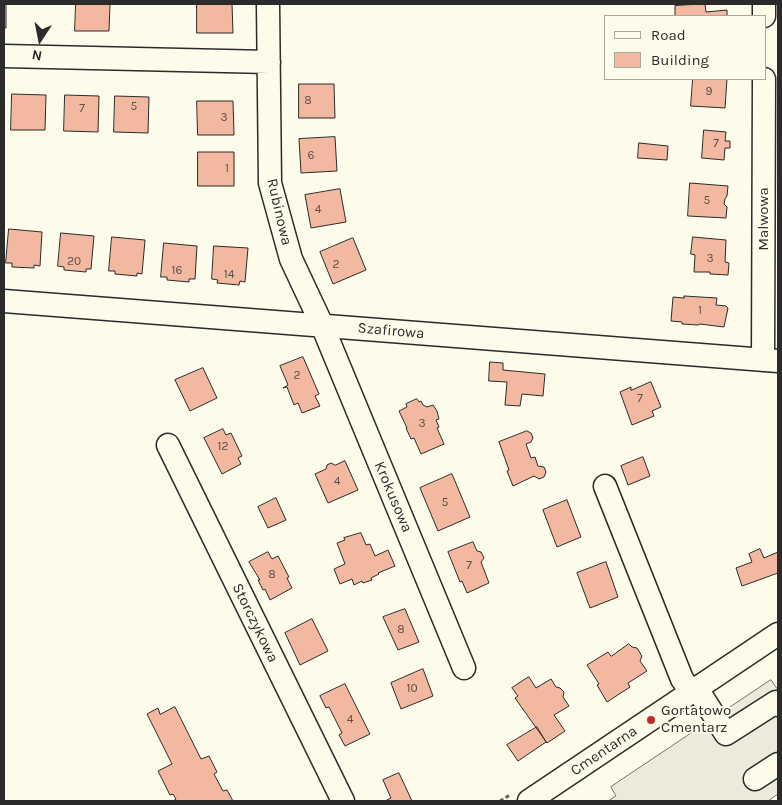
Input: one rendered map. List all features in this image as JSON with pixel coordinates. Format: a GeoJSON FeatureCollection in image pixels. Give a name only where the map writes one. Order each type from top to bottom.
{"type":"FeatureCollection","features":[{"type":"Feature","properties":{"kind":"street","name":"Rubinowa"},"geometry":{"type":"LineString","coordinates":[[268,4],[270,183],[290,259],[322,325]]}},
{"type":"Feature","properties":{"kind":"street"},"geometry":{"type":"LineString","coordinates":[[4,56],[268,62]]}},
{"type":"Feature","properties":{"kind":"street","name":"Malwowa"},"geometry":{"type":"LineString","coordinates":[[764,80],[771,361]]}},
{"type":"Feature","properties":{"kind":"street","name":"Szafirowa"},"geometry":{"type":"LineString","coordinates":[[4,301],[771,361]]}},
{"type":"Feature","properties":{"kind":"street","name":"Krokusowa"},"geometry":{"type":"LineString","coordinates":[[322,325],[464,668]]}},
{"type":"Feature","properties":{"kind":"street","name":"Storczykowa"},"geometry":{"type":"LineString","coordinates":[[168,445],[343,801]]}},
{"type":"Feature","properties":{"kind":"street"},"geometry":{"type":"LineString","coordinates":[[605,486],[682,679],[694,691],[726,734],[776,702],[778,705]]}},
{"type":"Feature","properties":{"kind":"street","name":"Cmentarna"},"geometry":{"type":"LineString","coordinates":[[529,801],[778,634]]}},
{"type":"Feature","properties":{"kind":"street"},"geometry":{"type":"LineString","coordinates":[[755,779],[778,764]]}},
{"type":"Feature","properties":{"kind":"shaded area"},"geometry":{"type":"Polygon","coordinates":[[[771,680],[778,690],[778,794],[768,801],[608,801],[616,796],[611,787],[771,680]]]}},
{"type":"Feature","properties":{"kind":"building"},"geometry":{"type":"Polygon","coordinates":[[[4,4],[6,4],[6,28],[4,28],[4,4]]]}},
{"type":"Feature","properties":{"kind":"building"},"geometry":{"type":"Polygon","coordinates":[[[76,4],[110,4],[109,31],[75,31],[76,4]]]}},
{"type":"Feature","properties":{"kind":"building"},"geometry":{"type":"Polygon","coordinates":[[[197,4],[232,4],[233,33],[197,33],[197,4]]]}},
{"type":"Feature","properties":{"kind":"building"},"geometry":{"type":"Polygon","coordinates":[[[705,4],[706,12],[727,10],[727,15],[675,15],[675,6],[705,4]]]}},
{"type":"Feature","properties":{"kind":"building"},"geometry":{"type":"Polygon","coordinates":[[[693,80],[727,80],[725,108],[691,106],[693,80]]]}},
{"type":"Feature","properties":{"kind":"building"},"geometry":{"type":"Polygon","coordinates":[[[299,84],[334,84],[335,118],[299,118],[299,84]]]}},
{"type":"Feature","properties":{"kind":"building"},"geometry":{"type":"Polygon","coordinates":[[[12,94],[46,95],[45,130],[11,130],[12,94]]]}},
{"type":"Feature","properties":{"kind":"building"},"geometry":{"type":"Polygon","coordinates":[[[65,95],[99,96],[98,132],[64,131],[65,95]]]}},
{"type":"Feature","properties":{"kind":"building"},"geometry":{"type":"Polygon","coordinates":[[[115,96],[149,97],[148,133],[114,132],[115,96]]]}},
{"type":"Feature","properties":{"kind":"building"},"geometry":{"type":"Polygon","coordinates":[[[197,101],[233,101],[234,135],[198,135],[197,101]]]}},
{"type":"Feature","properties":{"kind":"building"},"geometry":{"type":"Polygon","coordinates":[[[704,130],[726,132],[725,141],[730,141],[730,148],[725,148],[724,160],[702,158],[704,130]]]}},
{"type":"Feature","properties":{"kind":"building"},"geometry":{"type":"Polygon","coordinates":[[[335,137],[337,171],[301,173],[299,139],[335,137]]]}},
{"type":"Feature","properties":{"kind":"building"},"geometry":{"type":"Polygon","coordinates":[[[639,143],[668,146],[667,160],[638,158],[639,143]]]}},
{"type":"Feature","properties":{"kind":"building"},"geometry":{"type":"Polygon","coordinates":[[[198,152],[234,152],[234,186],[198,186],[198,152]]]}},
{"type":"Feature","properties":{"kind":"building"},"geometry":{"type":"Polygon","coordinates":[[[690,183],[728,186],[724,204],[727,207],[726,218],[688,216],[690,183]]]}},
{"type":"Feature","properties":{"kind":"building"},"geometry":{"type":"Polygon","coordinates":[[[340,189],[346,222],[311,228],[305,195],[340,189]]]}},
{"type":"Feature","properties":{"kind":"building"},"geometry":{"type":"Polygon","coordinates":[[[9,229],[42,232],[40,266],[34,265],[34,268],[12,267],[12,263],[6,263],[9,229]]]}},
{"type":"Feature","properties":{"kind":"building"},"geometry":{"type":"Polygon","coordinates":[[[61,233],[94,236],[91,269],[86,269],[86,272],[64,270],[64,267],[58,266],[61,233]]]}},
{"type":"Feature","properties":{"kind":"building"},"geometry":{"type":"Polygon","coordinates":[[[112,237],[145,240],[142,274],[137,273],[137,276],[115,274],[115,271],[109,271],[112,237]]]}},
{"type":"Feature","properties":{"kind":"building"},"geometry":{"type":"Polygon","coordinates":[[[693,237],[726,240],[725,262],[729,263],[728,275],[694,272],[695,255],[691,254],[693,237]]]}},
{"type":"Feature","properties":{"kind":"building"},"geometry":{"type":"Polygon","coordinates":[[[353,238],[366,270],[333,284],[320,252],[353,238]]]}},
{"type":"Feature","properties":{"kind":"building"},"geometry":{"type":"Polygon","coordinates":[[[164,243],[197,246],[195,279],[189,279],[189,282],[167,280],[167,277],[161,277],[164,243]]]}},
{"type":"Feature","properties":{"kind":"building"},"geometry":{"type":"Polygon","coordinates":[[[214,246],[248,248],[245,282],[240,281],[239,285],[217,283],[218,280],[212,279],[214,246]]]}},
{"type":"Feature","properties":{"kind":"building"},"geometry":{"type":"Polygon","coordinates":[[[684,296],[717,298],[716,305],[728,308],[724,327],[682,324],[682,322],[671,321],[673,297],[684,298],[684,296]]]}},
{"type":"Feature","properties":{"kind":"building"},"geometry":{"type":"Polygon","coordinates":[[[303,357],[319,394],[315,396],[320,406],[302,413],[298,403],[294,405],[287,387],[283,388],[288,385],[280,366],[303,357]]]}},
{"type":"Feature","properties":{"kind":"building"},"geometry":{"type":"Polygon","coordinates":[[[490,362],[503,363],[503,370],[545,374],[543,396],[522,394],[520,406],[505,405],[507,382],[489,381],[490,362]]]}},
{"type":"Feature","properties":{"kind":"building"},"geometry":{"type":"Polygon","coordinates":[[[203,368],[217,398],[190,411],[175,380],[203,368]]]}},
{"type":"Feature","properties":{"kind":"building"},"geometry":{"type":"Polygon","coordinates":[[[651,382],[661,407],[652,411],[654,416],[632,425],[620,392],[651,382]]]}},
{"type":"Feature","properties":{"kind":"building"},"geometry":{"type":"Polygon","coordinates":[[[417,399],[427,407],[433,405],[437,411],[439,419],[436,420],[439,427],[437,428],[444,444],[421,454],[414,438],[411,439],[399,411],[407,407],[406,404],[417,399]]]}},
{"type":"Feature","properties":{"kind":"building"},"geometry":{"type":"Polygon","coordinates":[[[223,429],[226,435],[231,433],[242,456],[238,458],[241,464],[222,474],[204,438],[223,429]]]}},
{"type":"Feature","properties":{"kind":"building"},"geometry":{"type":"Polygon","coordinates":[[[527,431],[531,433],[533,438],[531,442],[526,444],[531,458],[535,457],[538,466],[544,467],[546,472],[544,477],[539,479],[534,476],[513,486],[499,442],[527,431]]]}},
{"type":"Feature","properties":{"kind":"building"},"geometry":{"type":"Polygon","coordinates":[[[643,457],[650,476],[628,485],[621,466],[643,457]]]}},
{"type":"Feature","properties":{"kind":"building"},"geometry":{"type":"Polygon","coordinates":[[[345,461],[358,490],[328,503],[315,474],[326,469],[327,465],[331,463],[335,465],[345,461]]]}},
{"type":"Feature","properties":{"kind":"building"},"geometry":{"type":"Polygon","coordinates":[[[452,474],[470,517],[438,531],[420,488],[452,474]]]}},
{"type":"Feature","properties":{"kind":"building"},"geometry":{"type":"Polygon","coordinates":[[[276,498],[286,520],[268,528],[258,507],[276,498]]]}},
{"type":"Feature","properties":{"kind":"building"},"geometry":{"type":"Polygon","coordinates":[[[567,500],[581,537],[557,547],[543,510],[567,500]]]}},
{"type":"Feature","properties":{"kind":"building"},"geometry":{"type":"Polygon","coordinates":[[[361,533],[366,545],[370,544],[375,556],[388,550],[395,566],[378,573],[371,578],[372,580],[363,583],[362,581],[354,585],[352,579],[340,584],[334,569],[345,564],[337,543],[345,540],[344,538],[361,533]]]}},
{"type":"Feature","properties":{"kind":"building"},"geometry":{"type":"Polygon","coordinates":[[[473,542],[477,551],[481,552],[484,558],[481,562],[489,583],[467,593],[462,581],[460,582],[448,552],[473,542]]]}},
{"type":"Feature","properties":{"kind":"building"},"geometry":{"type":"Polygon","coordinates":[[[760,549],[764,558],[778,552],[778,573],[742,586],[736,568],[752,562],[749,554],[760,549]]]}},
{"type":"Feature","properties":{"kind":"building"},"geometry":{"type":"Polygon","coordinates":[[[268,552],[272,559],[278,556],[289,577],[287,578],[292,588],[270,600],[249,562],[268,552]]]}},
{"type":"Feature","properties":{"kind":"building"},"geometry":{"type":"Polygon","coordinates":[[[606,562],[618,597],[590,608],[577,573],[606,562]]]}},
{"type":"Feature","properties":{"kind":"building"},"geometry":{"type":"Polygon","coordinates":[[[405,609],[419,642],[398,650],[383,617],[405,609]]]}},
{"type":"Feature","properties":{"kind":"building"},"geometry":{"type":"Polygon","coordinates":[[[312,619],[328,651],[300,665],[285,633],[312,619]]]}},
{"type":"Feature","properties":{"kind":"building"},"geometry":{"type":"Polygon","coordinates":[[[629,644],[637,648],[642,656],[640,661],[647,671],[628,683],[630,687],[607,702],[597,685],[599,684],[587,665],[608,652],[611,656],[629,644]]]}},
{"type":"Feature","properties":{"kind":"building"},"geometry":{"type":"Polygon","coordinates":[[[423,669],[433,696],[401,709],[391,683],[423,669]]]}},
{"type":"Feature","properties":{"kind":"building"},"geometry":{"type":"Polygon","coordinates":[[[529,677],[536,688],[551,679],[556,687],[564,692],[563,697],[569,706],[554,715],[565,731],[547,743],[515,698],[518,696],[512,688],[529,677]]]}},
{"type":"Feature","properties":{"kind":"building"},"geometry":{"type":"Polygon","coordinates":[[[345,684],[370,734],[345,746],[339,735],[342,733],[329,707],[326,708],[320,696],[345,684]]]}},
{"type":"Feature","properties":{"kind":"building"},"geometry":{"type":"Polygon","coordinates":[[[175,707],[201,759],[209,756],[217,772],[214,774],[223,791],[227,790],[233,801],[173,801],[176,799],[173,794],[170,795],[158,771],[172,764],[147,714],[158,708],[160,714],[175,707]]]}},
{"type":"Feature","properties":{"kind":"building"},"geometry":{"type":"Polygon","coordinates":[[[537,727],[546,742],[518,761],[507,745],[537,727]]]}},
{"type":"Feature","properties":{"kind":"building"},"geometry":{"type":"Polygon","coordinates":[[[399,773],[412,801],[385,801],[391,798],[383,780],[399,773]]]}},
{"type":"Feature","properties":{"kind":"place","name":"Gortatowo Cmentarz"},"geometry":{"type":"Point","coordinates":[651,720]}}]}
